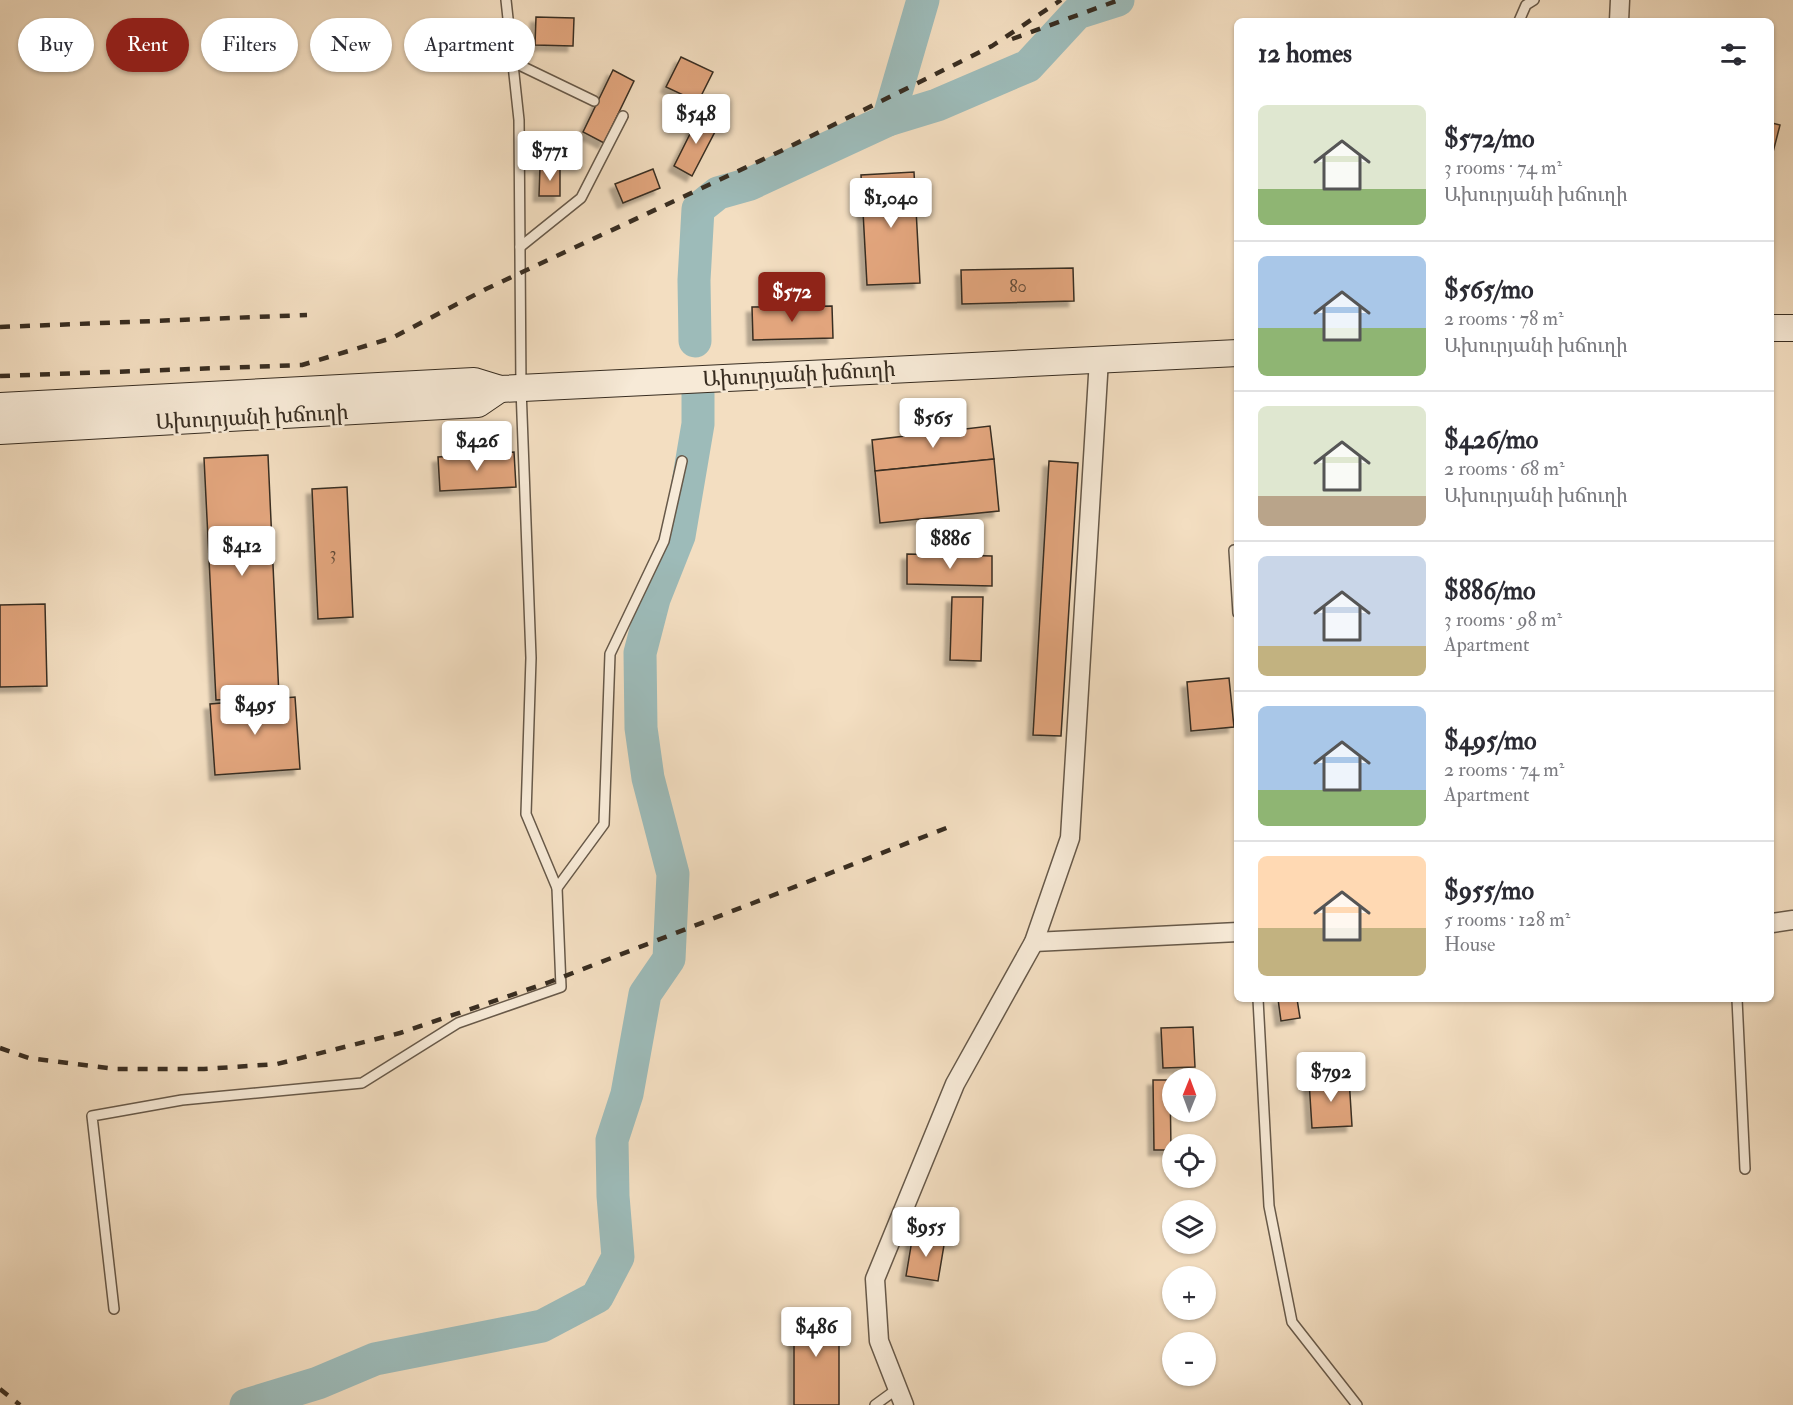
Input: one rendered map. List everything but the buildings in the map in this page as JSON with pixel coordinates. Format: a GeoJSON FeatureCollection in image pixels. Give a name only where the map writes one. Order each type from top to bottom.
{"type":"FeatureCollection","features":[{"type":"Feature","properties":{"kind":"main road"},"geometry":{"type":"LineString","coordinates":[[1774,328],[1793,328]]}},
{"type":"Feature","properties":{"kind":"main road","name":"Ախուրյանի խճուղի"},"geometry":{"type":"LineString","coordinates":[[0,406],[474,381],[510,389],[1234,353]]}},
{"type":"Feature","properties":{"kind":"main road","name":"Ախուրյանի խճուղի"},"geometry":{"type":"LineString","coordinates":[[0,431],[478,404],[510,389]]}},
{"type":"Feature","properties":{"kind":"street"},"geometry":{"type":"LineString","coordinates":[[1619,18],[1620,0]]}},
{"type":"Feature","properties":{"kind":"street"},"geometry":{"type":"LineString","coordinates":[[901,1397],[879,1341],[875,1279],[956,1084],[1034,942],[1070,838],[1099,359]]}},
{"type":"Feature","properties":{"kind":"street"},"geometry":{"type":"LineString","coordinates":[[1774,923],[1793,920]]}},
{"type":"Feature","properties":{"kind":"street"},"geometry":{"type":"LineString","coordinates":[[1034,942],[1234,932]]}},
{"type":"Feature","properties":{"kind":"lane"},"geometry":{"type":"LineString","coordinates":[[506,0],[508,18]]}},
{"type":"Feature","properties":{"kind":"lane"},"geometry":{"type":"LineString","coordinates":[[1520,18],[1526,5],[1534,0]]}},
{"type":"Feature","properties":{"kind":"lane"},"geometry":{"type":"LineString","coordinates":[[114,1309],[92,1116],[182,1100],[362,1083],[458,1023],[561,987],[557,888],[526,814],[531,658],[510,389],[520,247],[519,120],[514,72]]}},
{"type":"Feature","properties":{"kind":"lane"},"geometry":{"type":"LineString","coordinates":[[534,72],[594,101]]}},
{"type":"Feature","properties":{"kind":"lane"},"geometry":{"type":"LineString","coordinates":[[520,247],[581,198],[623,116]]}},
{"type":"Feature","properties":{"kind":"lane"},"geometry":{"type":"LineString","coordinates":[[557,888],[604,824],[610,654],[664,541],[682,461]]}},
{"type":"Feature","properties":{"kind":"lane"},"geometry":{"type":"LineString","coordinates":[[1258,1002],[1269,1206],[1292,1322],[1357,1405]]}},
{"type":"Feature","properties":{"kind":"lane"},"geometry":{"type":"LineString","coordinates":[[1737,1002],[1745,1169]]}},
{"type":"Feature","properties":{"kind":"lane"},"geometry":{"type":"LineString","coordinates":[[876,1405],[901,1397]]}},
{"type":"Feature","properties":{"kind":"waterway"},"geometry":{"type":"LineString","coordinates":[[888,120],[923,0]]}},
{"type":"Feature","properties":{"kind":"waterway"},"geometry":{"type":"LineString","coordinates":[[695,341],[694,280],[698,209],[718,193],[750,184],[888,120],[937,105],[1028,66],[1077,13],[1118,0]]}},
{"type":"Feature","properties":{"kind":"waterway"},"geometry":{"type":"LineString","coordinates":[[246,1405],[318,1383],[375,1359],[542,1326],[597,1297],[618,1257],[613,1196],[612,1140],[627,1094],[645,994],[669,959],[673,874],[648,778],[641,728],[640,653],[654,599],[679,536],[698,424],[698,394]]}},
{"type":"Feature","properties":{"kind":"railway"},"geometry":{"type":"LineString","coordinates":[[0,376],[302,365],[392,338],[486,289],[781,151],[992,46],[1061,0]]}},
{"type":"Feature","properties":{"kind":"railway"},"geometry":{"type":"LineString","coordinates":[[1012,39],[1119,0]]}},
{"type":"Feature","properties":{"kind":"railway"},"geometry":{"type":"LineString","coordinates":[[0,327],[307,315]]}},
{"type":"Feature","properties":{"kind":"railway"},"geometry":{"type":"LineString","coordinates":[[0,1048],[29,1058],[116,1069],[204,1069],[277,1064],[400,1033],[547,983],[954,825]]}},
{"type":"Feature","properties":{"kind":"railway"},"geometry":{"type":"LineString","coordinates":[[0,1389],[20,1405]]}}]}
